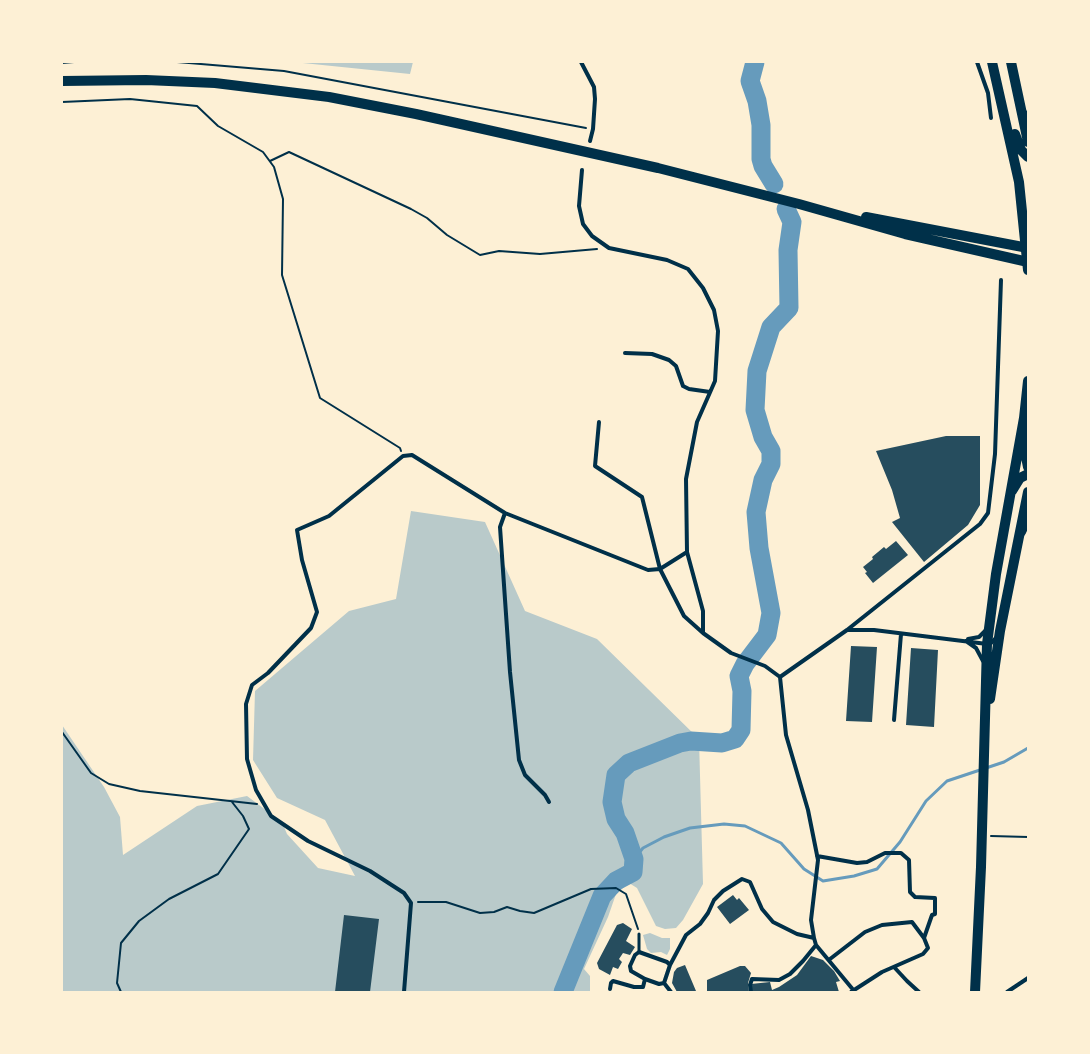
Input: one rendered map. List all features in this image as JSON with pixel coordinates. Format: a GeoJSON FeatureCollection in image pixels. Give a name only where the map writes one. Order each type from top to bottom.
{"type":"FeatureCollection","features":[{"type":"Feature","properties":{"kind":"main road"},"geometry":{"type":"LineString","coordinates":[[992,62],[1019,182],[1028,270]]}},
{"type":"Feature","properties":{"kind":"main road"},"geometry":{"type":"LineString","coordinates":[[1011,62],[1025,118],[1028,142]]}},
{"type":"Feature","properties":{"kind":"main road"},"geometry":{"type":"LineString","coordinates":[[62,81],[146,80],[215,83],[329,97],[416,114],[620,160],[799,204],[905,234],[1028,262]]}},
{"type":"Feature","properties":{"kind":"main road"},"geometry":{"type":"LineString","coordinates":[[997,88],[1009,110],[1018,145],[1028,157]]}},
{"type":"Feature","properties":{"kind":"main road"},"geometry":{"type":"LineString","coordinates":[[1019,182],[1024,166],[1028,162]]}},
{"type":"Feature","properties":{"kind":"main road"},"geometry":{"type":"LineString","coordinates":[[799,204],[1028,248]]}},
{"type":"Feature","properties":{"kind":"main road"},"geometry":{"type":"LineString","coordinates":[[975,992],[981,867],[982,779],[989,621],[1028,387]]}},
{"type":"Feature","properties":{"kind":"main road"},"geometry":{"type":"LineString","coordinates":[[1028,432],[1025,452],[1028,467]]}},
{"type":"Feature","properties":{"kind":"main road"},"geometry":{"type":"LineString","coordinates":[[1009,497],[1020,478],[1028,474]]}},
{"type":"Feature","properties":{"kind":"main road"},"geometry":{"type":"LineString","coordinates":[[985,733],[1000,631],[1028,492]]}},
{"type":"Feature","properties":{"kind":"main road"},"geometry":{"type":"LineString","coordinates":[[1021,532],[1028,517]]}},
{"type":"Feature","properties":{"kind":"street"},"geometry":{"type":"LineString","coordinates":[[581,62],[594,87],[595,99],[593,129],[590,141]]}},
{"type":"Feature","properties":{"kind":"street"},"geometry":{"type":"LineString","coordinates":[[977,62],[988,93],[991,118]]}},
{"type":"Feature","properties":{"kind":"street"},"geometry":{"type":"LineString","coordinates":[[582,170],[579,206],[583,224],[592,236],[609,248],[667,260],[688,269],[703,288],[714,310],[718,331],[715,381],[697,422],[686,479],[687,552],[703,611],[702,633]]}},
{"type":"Feature","properties":{"kind":"street"},"geometry":{"type":"LineString","coordinates":[[780,677],[847,630],[980,524],[988,513],[995,454],[1001,280]]}},
{"type":"Feature","properties":{"kind":"street"},"geometry":{"type":"LineString","coordinates":[[625,352],[652,354],[669,360],[676,366],[683,386],[689,389],[710,392]]}},
{"type":"Feature","properties":{"kind":"street"},"geometry":{"type":"LineString","coordinates":[[599,422],[595,466],[642,497],[660,569],[684,616],[702,633],[731,653],[765,666],[780,677],[786,734],[808,810],[817,856],[817,869],[810,920],[816,945],[830,959],[853,992],[882,972],[923,954],[928,948],[924,938],[912,922],[882,925],[865,932],[830,959]]}},
{"type":"Feature","properties":{"kind":"street"},"geometry":{"type":"LineString","coordinates":[[404,992],[411,903],[404,892],[370,870],[308,841],[271,816],[256,790],[247,758],[246,704],[252,685],[268,673],[312,628],[317,612],[302,560],[297,530],[329,516],[404,456],[412,455],[505,513],[648,570],[660,569],[687,552]]}},
{"type":"Feature","properties":{"kind":"street"},"geometry":{"type":"LineString","coordinates":[[505,513],[500,527],[510,672],[519,760],[525,776],[549,802]]}},
{"type":"Feature","properties":{"kind":"street"},"geometry":{"type":"LineString","coordinates":[[964,640],[983,635],[989,621]]}},
{"type":"Feature","properties":{"kind":"street"},"geometry":{"type":"LineString","coordinates":[[847,630],[874,630],[987,644],[996,638],[1000,631]]}},
{"type":"Feature","properties":{"kind":"street"},"geometry":{"type":"LineString","coordinates":[[894,720],[901,634]]}},
{"type":"Feature","properties":{"kind":"street"},"geometry":{"type":"LineString","coordinates":[[964,640],[976,648],[980,654],[986,671]]}},
{"type":"Feature","properties":{"kind":"street"},"geometry":{"type":"LineString","coordinates":[[987,644],[991,650],[989,676],[992,687]]}},
{"type":"Feature","properties":{"kind":"street"},"geometry":{"type":"LineString","coordinates":[[817,856],[857,863],[867,862],[885,852],[900,853],[909,860],[910,892],[915,897],[935,898],[936,914],[932,916],[924,938]]}},
{"type":"Feature","properties":{"kind":"street"},"geometry":{"type":"LineString","coordinates":[[664,983],[670,965],[686,935],[700,924],[708,914],[714,900],[722,891],[742,879],[750,882],[762,909],[773,922],[798,934],[814,938]]}},
{"type":"Feature","properties":{"kind":"street"},"geometry":{"type":"LineString","coordinates":[[751,992],[750,985],[752,979],[779,980],[790,974],[816,945]]}},
{"type":"Feature","properties":{"kind":"street"},"geometry":{"type":"LineString","coordinates":[[664,983],[659,984],[645,979],[630,969],[635,955],[639,952],[667,962],[670,965]]}},
{"type":"Feature","properties":{"kind":"street"},"geometry":{"type":"LineString","coordinates":[[894,967],[907,982],[919,992]]}},
{"type":"Feature","properties":{"kind":"street"},"geometry":{"type":"LineString","coordinates":[[1007,992],[1028,978]]}},
{"type":"Feature","properties":{"kind":"street"},"geometry":{"type":"LineString","coordinates":[[610,989],[613,981],[634,987],[643,987],[645,979]]}},
{"type":"Feature","properties":{"kind":"street"},"geometry":{"type":"LineString","coordinates":[[664,983],[671,992]]}},
{"type":"Feature","properties":{"kind":"lane"},"geometry":{"type":"LineString","coordinates":[[639,934],[639,952]]}},
{"type":"Feature","properties":{"kind":"path"},"geometry":{"type":"LineString","coordinates":[[62,63],[74,62]]}},
{"type":"Feature","properties":{"kind":"path"},"geometry":{"type":"LineString","coordinates":[[177,62],[284,71],[593,129]]}},
{"type":"Feature","properties":{"kind":"path"},"geometry":{"type":"LineString","coordinates":[[62,102],[130,99],[197,106],[218,126],[263,152],[274,167],[283,199],[282,275],[320,398],[400,448],[404,456]]}},
{"type":"Feature","properties":{"kind":"path"},"geometry":{"type":"LineString","coordinates":[[270,161],[289,152],[427,218],[447,235],[480,255],[499,251],[540,254],[609,248]]}},
{"type":"Feature","properties":{"kind":"path"},"geometry":{"type":"LineString","coordinates":[[62,732],[91,773],[108,784],[140,791],[265,806]]}},
{"type":"Feature","properties":{"kind":"path"},"geometry":{"type":"LineString","coordinates":[[121,992],[117,983],[121,943],[140,921],[169,899],[218,874],[249,829],[243,816],[232,802]]}},
{"type":"Feature","properties":{"kind":"path"},"geometry":{"type":"LineString","coordinates":[[990,836],[1028,837]]}},
{"type":"Feature","properties":{"kind":"path"},"geometry":{"type":"LineString","coordinates":[[411,903],[421,901],[446,902],[480,913],[494,912],[508,906],[520,911],[534,913],[591,889],[616,888],[626,894],[639,934]]}},
{"type":"Feature","properties":{"kind":"shaded area"},"geometry":{"type":"Polygon","coordinates":[[[293,62],[413,62],[410,74],[293,62]]]}},
{"type":"Feature","properties":{"kind":"shaded area"},"geometry":{"type":"Polygon","coordinates":[[[411,511],[485,522],[525,611],[597,639],[699,739],[703,884],[683,920],[676,928],[665,929],[656,926],[637,888],[629,883],[616,894],[608,917],[584,969],[590,976],[590,992],[62,992],[62,725],[104,787],[120,817],[123,855],[197,806],[247,796],[282,822],[287,834],[318,868],[355,876],[325,820],[277,798],[253,760],[255,691],[349,611],[396,599],[411,511]]]}},
{"type":"Feature","properties":{"kind":"shaded area"},"geometry":{"type":"Polygon","coordinates":[[[650,933],[662,938],[670,938],[670,949],[667,955],[661,952],[651,953],[647,949],[643,935],[650,933]]]}},
{"type":"Feature","properties":{"kind":"building"},"geometry":{"type":"Polygon","coordinates":[[[946,436],[980,436],[980,505],[968,525],[924,562],[892,522],[900,518],[892,490],[876,451],[946,436]]]}},
{"type":"Feature","properties":{"kind":"building"},"geometry":{"type":"Polygon","coordinates":[[[896,541],[908,555],[873,583],[865,573],[867,572],[863,567],[884,547],[886,549],[896,541]]]}},
{"type":"Feature","properties":{"kind":"building"},"geometry":{"type":"Polygon","coordinates":[[[851,646],[877,647],[872,722],[846,721],[851,646]]]}},
{"type":"Feature","properties":{"kind":"building"},"geometry":{"type":"Polygon","coordinates":[[[911,648],[938,650],[934,727],[906,725],[911,648]]]}},
{"type":"Feature","properties":{"kind":"building"},"geometry":{"type":"Polygon","coordinates":[[[733,895],[737,900],[739,898],[749,910],[730,924],[717,907],[733,895]]]}},
{"type":"Feature","properties":{"kind":"building"},"geometry":{"type":"Polygon","coordinates":[[[344,915],[379,919],[370,992],[335,992],[344,915]]]}},
{"type":"Feature","properties":{"kind":"building"},"geometry":{"type":"Polygon","coordinates":[[[623,923],[632,929],[626,941],[635,947],[630,955],[623,953],[619,959],[622,962],[618,969],[613,967],[610,975],[599,969],[597,963],[617,925],[623,923]]]}},
{"type":"Feature","properties":{"kind":"building"},"geometry":{"type":"Polygon","coordinates":[[[811,956],[823,960],[834,971],[840,981],[836,982],[839,992],[752,992],[751,984],[770,982],[772,990],[779,987],[797,975],[811,956]]]}},
{"type":"Feature","properties":{"kind":"building"},"geometry":{"type":"Polygon","coordinates":[[[685,965],[696,991],[677,992],[672,983],[674,972],[677,968],[685,965]]]}},
{"type":"Feature","properties":{"kind":"building"},"geometry":{"type":"Polygon","coordinates":[[[740,966],[745,966],[751,973],[748,983],[749,992],[707,992],[707,980],[740,966]]]}},
{"type":"Feature","properties":{"kind":"waterway"},"geometry":{"type":"LineString","coordinates":[[755,62],[750,81],[757,101],[761,125],[761,159],[763,166],[774,184]]}},
{"type":"Feature","properties":{"kind":"waterway"},"geometry":{"type":"LineString","coordinates":[[563,992],[602,896],[616,881],[633,872],[634,859],[625,833],[616,819],[612,802],[616,775],[629,763],[680,743],[691,741],[722,743],[735,739],[741,730],[742,691],[739,676],[745,664],[767,635],[771,613],[759,548],[756,512],[763,480],[771,464],[771,451],[763,437],[755,410],[757,371],[771,327],[789,308],[788,250],[792,222],[786,209]]}},
{"type":"Feature","properties":{"kind":"waterway"},"geometry":{"type":"LineString","coordinates":[[634,859],[643,848],[664,837],[690,828],[724,824],[745,826],[781,843],[804,869],[823,881],[854,876],[877,869],[900,842],[926,801],[947,781],[1004,762],[1028,748]]}}]}
